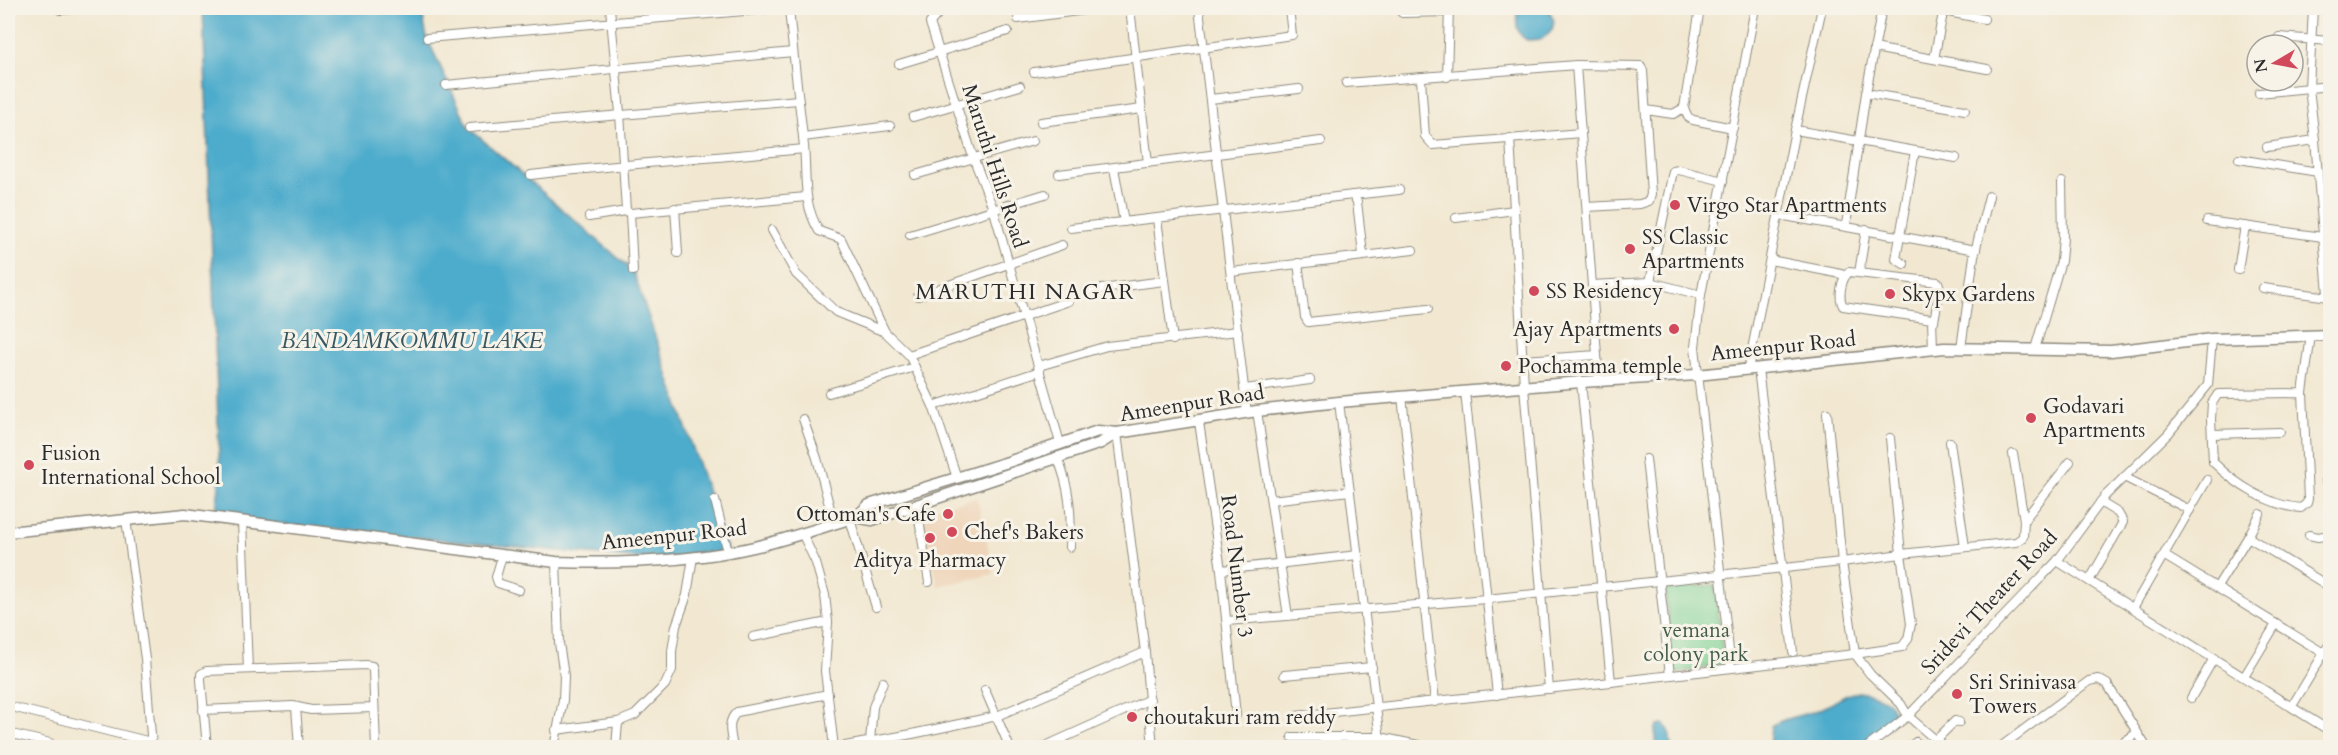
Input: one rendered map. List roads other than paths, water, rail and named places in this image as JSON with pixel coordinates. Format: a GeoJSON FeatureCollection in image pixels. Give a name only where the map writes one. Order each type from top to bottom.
{"type":"FeatureCollection","features":[{"type":"Feature","properties":{"kind":"street"},"geometry":{"type":"LineString","coordinates":[[60,10],[88,8]]}},
{"type":"Feature","properties":{"kind":"street"},"geometry":{"type":"LineString","coordinates":[[610,8],[633,271]]}},
{"type":"Feature","properties":{"kind":"street"},"geometry":{"type":"LineString","coordinates":[[427,38],[779,8]]}},
{"type":"Feature","properties":{"kind":"street"},"geometry":{"type":"LineString","coordinates":[[789,8],[803,137],[806,197],[812,219],[819,231],[841,238],[885,332],[909,355],[933,406],[957,478]]}},
{"type":"Feature","properties":{"kind":"street","name":"Maruthi Hills Road"},"geometry":{"type":"LineString","coordinates":[[943,8],[930,23],[973,157],[993,211],[1060,443]]}},
{"type":"Feature","properties":{"kind":"street"},"geometry":{"type":"LineString","coordinates":[[1018,19],[1100,8]]}},
{"type":"Feature","properties":{"kind":"street"},"geometry":{"type":"LineString","coordinates":[[1130,8],[1148,163]]}},
{"type":"Feature","properties":{"kind":"street"},"geometry":{"type":"LineString","coordinates":[[1199,8],[1245,389],[1271,500],[1288,616]]}},
{"type":"Feature","properties":{"kind":"street"},"geometry":{"type":"LineString","coordinates":[[1034,72],[1292,35],[1288,8]]}},
{"type":"Feature","properties":{"kind":"street"},"geometry":{"type":"LineString","coordinates":[[1396,8],[1402,13],[1449,10],[1447,77]]}},
{"type":"Feature","properties":{"kind":"street"},"geometry":{"type":"LineString","coordinates":[[1700,8],[1684,108],[1688,117],[1693,120],[1733,128]]}},
{"type":"Feature","properties":{"kind":"street"},"geometry":{"type":"LineString","coordinates":[[1731,668],[1695,347],[1701,295],[1755,8]]}},
{"type":"Feature","properties":{"kind":"street"},"geometry":{"type":"LineString","coordinates":[[1793,652],[1753,369],[1770,260],[1822,8]]}},
{"type":"Feature","properties":{"kind":"street"},"geometry":{"type":"LineString","coordinates":[[1846,225],[1866,93],[1882,8]]}},
{"type":"Feature","properties":{"kind":"street"},"geometry":{"type":"LineString","coordinates":[[2313,8],[2309,88],[2327,237],[2331,317]]}},
{"type":"Feature","properties":{"kind":"street"},"geometry":{"type":"LineString","coordinates":[[1934,59],[1943,9],[1984,19]]}},
{"type":"Feature","properties":{"kind":"street"},"geometry":{"type":"LineString","coordinates":[[899,64],[1008,31]]}},
{"type":"Feature","properties":{"kind":"street"},"geometry":{"type":"LineString","coordinates":[[2305,39],[2331,41]]}},
{"type":"Feature","properties":{"kind":"street"},"geometry":{"type":"LineString","coordinates":[[1874,48],[1986,69]]}},
{"type":"Feature","properties":{"kind":"street"},"geometry":{"type":"LineString","coordinates":[[446,85],[793,52]]}},
{"type":"Feature","properties":{"kind":"street"},"geometry":{"type":"LineString","coordinates":[[1576,66],[1599,381]]}},
{"type":"Feature","properties":{"kind":"street"},"geometry":{"type":"LineString","coordinates":[[1346,83],[1576,66],[1641,66],[1651,194],[1649,201],[1640,204],[1587,207]]}},
{"type":"Feature","properties":{"kind":"street"},"geometry":{"type":"LineString","coordinates":[[1421,79],[1425,136],[1433,145],[1581,133]]}},
{"type":"Feature","properties":{"kind":"street"},"geometry":{"type":"LineString","coordinates":[[913,117],[1020,86]]}},
{"type":"Feature","properties":{"kind":"street"},"geometry":{"type":"LineString","coordinates":[[2305,88],[2331,86]]}},
{"type":"Feature","properties":{"kind":"street"},"geometry":{"type":"LineString","coordinates":[[1210,99],[1299,89]]}},
{"type":"Feature","properties":{"kind":"street"},"geometry":{"type":"LineString","coordinates":[[1866,93],[1965,110]]}},
{"type":"Feature","properties":{"kind":"street"},"geometry":{"type":"LineString","coordinates":[[469,128],[620,113],[798,100]]}},
{"type":"Feature","properties":{"kind":"street"},"geometry":{"type":"LineString","coordinates":[[1646,110],[1673,114],[1684,108]]}},
{"type":"Feature","properties":{"kind":"street"},"geometry":{"type":"LineString","coordinates":[[1041,122],[1142,109]]}},
{"type":"Feature","properties":{"kind":"street"},"geometry":{"type":"LineString","coordinates":[[803,137],[890,126]]}},
{"type":"Feature","properties":{"kind":"street"},"geometry":{"type":"LineString","coordinates":[[1795,130],[1956,158]]}},
{"type":"Feature","properties":{"kind":"street"},"geometry":{"type":"LineString","coordinates":[[1510,138],[1524,386],[1549,689]]}},
{"type":"Feature","properties":{"kind":"street"},"geometry":{"type":"LineString","coordinates":[[2267,147],[2315,140]]}},
{"type":"Feature","properties":{"kind":"street"},"geometry":{"type":"LineString","coordinates":[[915,175],[1033,141]]}},
{"type":"Feature","properties":{"kind":"street"},"geometry":{"type":"LineString","coordinates":[[1059,174],[1321,141]]}},
{"type":"Feature","properties":{"kind":"street"},"geometry":{"type":"LineString","coordinates":[[531,175],[623,164],[663,163],[804,149]]}},
{"type":"Feature","properties":{"kind":"street"},"geometry":{"type":"LineString","coordinates":[[1904,264],[1896,259],[1915,151]]}},
{"type":"Feature","properties":{"kind":"street"},"geometry":{"type":"LineString","coordinates":[[2239,159],[2318,172]]}},
{"type":"Feature","properties":{"kind":"street"},"geometry":{"type":"LineString","coordinates":[[1114,168],[1124,222]]}},
{"type":"Feature","properties":{"kind":"street"},"geometry":{"type":"LineString","coordinates":[[1650,282],[1673,171],[1679,170],[1723,181]]}},
{"type":"Feature","properties":{"kind":"street"},"geometry":{"type":"LineString","coordinates":[[2035,350],[2061,261],[2062,182]]}},
{"type":"Feature","properties":{"kind":"street"},"geometry":{"type":"LineString","coordinates":[[1071,228],[1399,190]]}},
{"type":"Feature","properties":{"kind":"street"},"geometry":{"type":"LineString","coordinates":[[910,235],[1045,194]]}},
{"type":"Feature","properties":{"kind":"street"},"geometry":{"type":"LineString","coordinates":[[1353,195],[1357,202],[1363,254]]}},
{"type":"Feature","properties":{"kind":"street"},"geometry":{"type":"LineString","coordinates":[[1961,348],[1976,250],[1989,196]]}},
{"type":"Feature","properties":{"kind":"street"},"geometry":{"type":"LineString","coordinates":[[589,217],[806,197]]}},
{"type":"Feature","properties":{"kind":"street"},"geometry":{"type":"LineString","coordinates":[[675,208],[678,253]]}},
{"type":"Feature","properties":{"kind":"street"},"geometry":{"type":"LineString","coordinates":[[1456,218],[1514,210]]}},
{"type":"Feature","properties":{"kind":"street"},"geometry":{"type":"LineString","coordinates":[[1779,215],[1846,225],[1976,250]]}},
{"type":"Feature","properties":{"kind":"street"},"geometry":{"type":"LineString","coordinates":[[1157,219],[1173,340]]}},
{"type":"Feature","properties":{"kind":"street"},"geometry":{"type":"LineString","coordinates":[[2207,221],[2327,237]]}},
{"type":"Feature","properties":{"kind":"street"},"geometry":{"type":"LineString","coordinates":[[2238,270],[2245,226]]}},
{"type":"Feature","properties":{"kind":"street"},"geometry":{"type":"LineString","coordinates":[[1859,273],[1866,229]]}},
{"type":"Feature","properties":{"kind":"street"},"geometry":{"type":"LineString","coordinates":[[772,230],[796,274],[836,312],[885,332]]}},
{"type":"Feature","properties":{"kind":"street"},"geometry":{"type":"LineString","coordinates":[[918,296],[1062,245]]}},
{"type":"Feature","properties":{"kind":"street"},"geometry":{"type":"LineString","coordinates":[[1231,272],[1363,254],[1413,250]]}},
{"type":"Feature","properties":{"kind":"street"},"geometry":{"type":"LineString","coordinates":[[1770,260],[1840,274]]}},
{"type":"Feature","properties":{"kind":"street"},"geometry":{"type":"LineString","coordinates":[[1298,263],[1305,317],[1308,322],[1428,309]]}},
{"type":"Feature","properties":{"kind":"street"},"geometry":{"type":"LineString","coordinates":[[1933,349],[1934,321],[1940,288],[1938,282],[1849,272],[1844,276],[1840,300],[1843,306],[1926,317],[1934,321]]}},
{"type":"Feature","properties":{"kind":"street"},"geometry":{"type":"LineString","coordinates":[[1086,291],[1164,281]]}},
{"type":"Feature","properties":{"kind":"street"},"geometry":{"type":"LineString","coordinates":[[1592,285],[1650,282],[1701,295]]}},
{"type":"Feature","properties":{"kind":"street"},"geometry":{"type":"LineString","coordinates":[[2263,288],[2329,297]]}},
{"type":"Feature","properties":{"kind":"street"},"geometry":{"type":"LineString","coordinates":[[909,355],[1069,301]]}},
{"type":"Feature","properties":{"kind":"street"},"geometry":{"type":"LineString","coordinates":[[933,406],[1107,346],[1238,331]]}},
{"type":"Feature","properties":{"kind":"street"},"geometry":{"type":"LineString","coordinates":[[2303,393],[2218,393],[2214,397],[2211,419],[2213,462],[2224,473],[2266,498],[2290,507],[2301,508],[2308,499],[2303,393],[2311,335]]}},
{"type":"Feature","properties":{"kind":"street","name":"Ameenpur Road"},"geometry":{"type":"LineString","coordinates":[[8,532],[185,514],[556,562],[618,563],[693,557],[753,547],[853,518],[872,520],[1101,443],[1117,433],[1252,412],[1402,396],[1697,375],[1933,349],[2111,351],[2212,339],[2331,335]]}},
{"type":"Feature","properties":{"kind":"street","name":"Sridevi Theater Road"},"geometry":{"type":"LineString","coordinates":[[1868,747],[1908,716],[2057,561],[2100,502],[2168,434],[2208,385],[2212,339]]}},
{"type":"Feature","properties":{"kind":"street"},"geometry":{"type":"LineString","coordinates":[[1524,360],[1597,355]]}},
{"type":"Feature","properties":{"kind":"street"},"geometry":{"type":"LineString","coordinates":[[829,393],[915,367]]}},
{"type":"Feature","properties":{"kind":"street"},"geometry":{"type":"LineString","coordinates":[[1245,389],[1310,380]]}},
{"type":"Feature","properties":{"kind":"street"},"geometry":{"type":"LineString","coordinates":[[1581,382],[1611,682]]}},
{"type":"Feature","properties":{"kind":"street"},"geometry":{"type":"LineString","coordinates":[[1465,392],[1497,695]]}},
{"type":"Feature","properties":{"kind":"street"},"geometry":{"type":"LineString","coordinates":[[2202,392],[2214,397]]}},
{"type":"Feature","properties":{"kind":"street"},"geometry":{"type":"LineString","coordinates":[[1402,396],[1435,702]]}},
{"type":"Feature","properties":{"kind":"street"},"geometry":{"type":"LineString","coordinates":[[1339,402],[1381,747]]}},
{"type":"Feature","properties":{"kind":"street"},"geometry":{"type":"LineString","coordinates":[[1827,412],[1842,562],[1855,654],[1870,674],[1901,704],[1908,716],[1945,747]]}},
{"type":"Feature","properties":{"kind":"street"},"geometry":{"type":"LineString","coordinates":[[803,419],[817,458],[834,524]]}},
{"type":"Feature","properties":{"kind":"street","name":"Road Number 3"},"geometry":{"type":"LineString","coordinates":[[1199,422],[1221,570],[1236,715]]}},
{"type":"Feature","properties":{"kind":"street"},"geometry":{"type":"LineString","coordinates":[[876,607],[853,518],[869,505],[1098,431],[1117,433],[1145,652],[1152,747],[1174,747]]}},
{"type":"Feature","properties":{"kind":"street"},"geometry":{"type":"LineString","coordinates":[[2213,434],[2280,432]]}},
{"type":"Feature","properties":{"kind":"street"},"geometry":{"type":"LineString","coordinates":[[1296,716],[1497,695],[1902,647],[1908,639],[1911,624],[1901,554],[1890,438]]}},
{"type":"Feature","properties":{"kind":"street"},"geometry":{"type":"LineString","coordinates":[[1950,442],[1965,547]]}},
{"type":"Feature","properties":{"kind":"street"},"geometry":{"type":"LineString","coordinates":[[1227,621],[1486,599],[2016,542],[2023,537],[2024,520],[2013,454]]}},
{"type":"Feature","properties":{"kind":"street"},"geometry":{"type":"LineString","coordinates":[[1058,458],[1066,478],[1070,504],[1070,547]]}},
{"type":"Feature","properties":{"kind":"street"},"geometry":{"type":"LineString","coordinates":[[1646,459],[1670,675]]}},
{"type":"Feature","properties":{"kind":"street"},"geometry":{"type":"LineString","coordinates":[[2024,520],[2070,462]]}},
{"type":"Feature","properties":{"kind":"street"},"geometry":{"type":"LineString","coordinates":[[2124,477],[2190,510]]}},
{"type":"Feature","properties":{"kind":"street"},"geometry":{"type":"LineString","coordinates":[[2133,608],[2208,480]]}},
{"type":"Feature","properties":{"kind":"street"},"geometry":{"type":"LineString","coordinates":[[921,490],[929,582]]}},
{"type":"Feature","properties":{"kind":"street"},"geometry":{"type":"LineString","coordinates":[[1271,500],[1350,491]]}},
{"type":"Feature","properties":{"kind":"street"},"geometry":{"type":"LineString","coordinates":[[716,500],[728,552]]}},
{"type":"Feature","properties":{"kind":"street"},"geometry":{"type":"LineString","coordinates":[[2089,581],[2123,522],[2118,513],[2100,502]]}},
{"type":"Feature","properties":{"kind":"street"},"geometry":{"type":"LineString","coordinates":[[2217,587],[2260,514]]}},
{"type":"Feature","properties":{"kind":"street"},"geometry":{"type":"LineString","coordinates":[[8,706],[152,745],[145,659],[126,519]]}},
{"type":"Feature","properties":{"kind":"street"},"geometry":{"type":"LineString","coordinates":[[242,521],[248,669]]}},
{"type":"Feature","properties":{"kind":"street"},"geometry":{"type":"LineString","coordinates":[[802,533],[816,563],[825,595],[828,622],[825,671],[834,747],[997,716],[1145,652]]}},
{"type":"Feature","properties":{"kind":"street"},"geometry":{"type":"LineString","coordinates":[[2309,535],[2318,537],[2331,535]]}},
{"type":"Feature","properties":{"kind":"street"},"geometry":{"type":"LineString","coordinates":[[2248,537],[2331,587]]}},
{"type":"Feature","properties":{"kind":"street"},"geometry":{"type":"LineString","coordinates":[[502,555],[496,577],[498,583],[519,591]]}},
{"type":"Feature","properties":{"kind":"street"},"geometry":{"type":"LineString","coordinates":[[1221,570],[1358,555]]}},
{"type":"Feature","properties":{"kind":"street"},"geometry":{"type":"LineString","coordinates":[[2165,556],[2327,655]]}},
{"type":"Feature","properties":{"kind":"street"},"geometry":{"type":"LineString","coordinates":[[556,729],[618,722],[635,715],[665,685],[672,670],[676,626],[687,595],[693,557]]}},
{"type":"Feature","properties":{"kind":"street"},"geometry":{"type":"LineString","coordinates":[[2057,561],[2331,730]]}},
{"type":"Feature","properties":{"kind":"street"},"geometry":{"type":"LineString","coordinates":[[554,747],[563,700],[564,676],[559,643],[556,562]]}},
{"type":"Feature","properties":{"kind":"street"},"geometry":{"type":"LineString","coordinates":[[753,637],[828,622]]}},
{"type":"Feature","properties":{"kind":"street"},"geometry":{"type":"LineString","coordinates":[[2244,677],[2276,624]]}},
{"type":"Feature","properties":{"kind":"street"},"geometry":{"type":"LineString","coordinates":[[2292,706],[2327,655],[2331,643]]}},
{"type":"Feature","properties":{"kind":"street"},"geometry":{"type":"LineString","coordinates":[[2191,698],[2214,658]]}},
{"type":"Feature","properties":{"kind":"street"},"geometry":{"type":"LineString","coordinates":[[207,747],[201,674],[206,671],[372,666],[375,747]]}},
{"type":"Feature","properties":{"kind":"street"},"geometry":{"type":"LineString","coordinates":[[1284,675],[1372,667]]}},
{"type":"Feature","properties":{"kind":"street"},"geometry":{"type":"LineString","coordinates":[[1999,747],[2090,681],[2098,679],[2107,684],[2147,747]]}},
{"type":"Feature","properties":{"kind":"street"},"geometry":{"type":"LineString","coordinates":[[870,741],[873,707],[883,682]]}},
{"type":"Feature","properties":{"kind":"street"},"geometry":{"type":"LineString","coordinates":[[985,690],[1010,747]]}},
{"type":"Feature","properties":{"kind":"street"},"geometry":{"type":"LineString","coordinates":[[733,747],[730,725],[731,717],[737,712],[828,694]]}},
{"type":"Feature","properties":{"kind":"street"},"geometry":{"type":"LineString","coordinates":[[1041,747],[1150,699]]}},
{"type":"Feature","properties":{"kind":"street"},"geometry":{"type":"LineString","coordinates":[[203,710],[296,707],[311,710],[374,708]]}},
{"type":"Feature","properties":{"kind":"street"},"geometry":{"type":"LineString","coordinates":[[296,707],[299,747]]}},
{"type":"Feature","properties":{"kind":"street"},"geometry":{"type":"LineString","coordinates":[[1936,740],[1955,721],[1959,722]]}},
{"type":"Feature","properties":{"kind":"street"},"geometry":{"type":"LineString","coordinates":[[616,747],[618,722]]}},
{"type":"Feature","properties":{"kind":"street"},"geometry":{"type":"LineString","coordinates":[[2115,747],[2138,733]]}},
{"type":"Feature","properties":{"kind":"street"},"geometry":{"type":"LineString","coordinates":[[8,734],[50,743]]}},
{"type":"Feature","properties":{"kind":"street"},"geometry":{"type":"LineString","coordinates":[[1292,736],[1380,737],[1432,747]]}},
{"type":"Feature","properties":{"kind":"street"},"geometry":{"type":"LineString","coordinates":[[1908,747],[1916,742],[1923,747]]}},
{"type":"Feature","properties":{"kind":"water","name":"BANDAMKOMMU LAKE"},"geometry":{"type":"Polygon","coordinates":[[[203,8],[421,8],[427,38],[469,128],[633,271],[728,552],[653,560],[215,518],[220,478],[203,8]]]}},
{"type":"Feature","properties":{"kind":"water"},"geometry":{"type":"Polygon","coordinates":[[[1524,8],[1548,8],[1554,21],[1552,30],[1542,39],[1527,40],[1519,32],[1517,14],[1524,8]]]}},
{"type":"Feature","properties":{"kind":"water"},"geometry":{"type":"Polygon","coordinates":[[[1859,692],[1883,698],[1890,705],[1895,718],[1888,728],[1862,747],[1769,748],[1771,726],[1818,710],[1844,696],[1859,692]]]}},
{"type":"Feature","properties":{"kind":"water"},"geometry":{"type":"Polygon","coordinates":[[[1663,724],[1669,730],[1671,747],[1657,747],[1655,730],[1658,725],[1663,724]]]}},
{"type":"Feature","properties":{"kind":"place","name":"Virgo Star Apartments"},"geometry":{"type":"Point","coordinates":[1675,205]}},
{"type":"Feature","properties":{"kind":"place","name":"SS Classic Apartments"},"geometry":{"type":"Point","coordinates":[1630,249]}},
{"type":"Feature","properties":{"kind":"place","name":"SS Residency"},"geometry":{"type":"Point","coordinates":[1534,291]}},
{"type":"Feature","properties":{"kind":"place","name":"Skypx Gardens"},"geometry":{"type":"Point","coordinates":[1890,294]}},
{"type":"Feature","properties":{"kind":"place","name":"Ajay Apartments"},"geometry":{"type":"Point","coordinates":[1674,329]}},
{"type":"Feature","properties":{"kind":"place","name":"Pochamma temple"},"geometry":{"type":"Point","coordinates":[1506,366]}},
{"type":"Feature","properties":{"kind":"place","name":"Godavari Apartments"},"geometry":{"type":"Point","coordinates":[2031,418]}},
{"type":"Feature","properties":{"kind":"place","name":"Fusion International School"},"geometry":{"type":"Point","coordinates":[29,465]}},
{"type":"Feature","properties":{"kind":"place","name":"Ottoman's Cafe"},"geometry":{"type":"Point","coordinates":[948,514]}},
{"type":"Feature","properties":{"kind":"place","name":"Chef's Bakers"},"geometry":{"type":"Point","coordinates":[952,532]}},
{"type":"Feature","properties":{"kind":"place","name":"Aditya Pharmacy"},"geometry":{"type":"Point","coordinates":[930,538]}},
{"type":"Feature","properties":{"kind":"place","name":"Sri Srinivasa Towers"},"geometry":{"type":"Point","coordinates":[1957,694]}},
{"type":"Feature","properties":{"kind":"place","name":"choutakuri ram reddy"},"geometry":{"type":"Point","coordinates":[1132,717]}},
{"type":"Feature","properties":{"kind":"district","name":"MARUTHI NAGAR"},"geometry":{"type":"Point","coordinates":[1025,291]}},
{"type":"Feature","properties":{"kind":"park label","name":"vemana colony park"},"geometry":{"type":"Point","coordinates":[1696,642]}}]}
